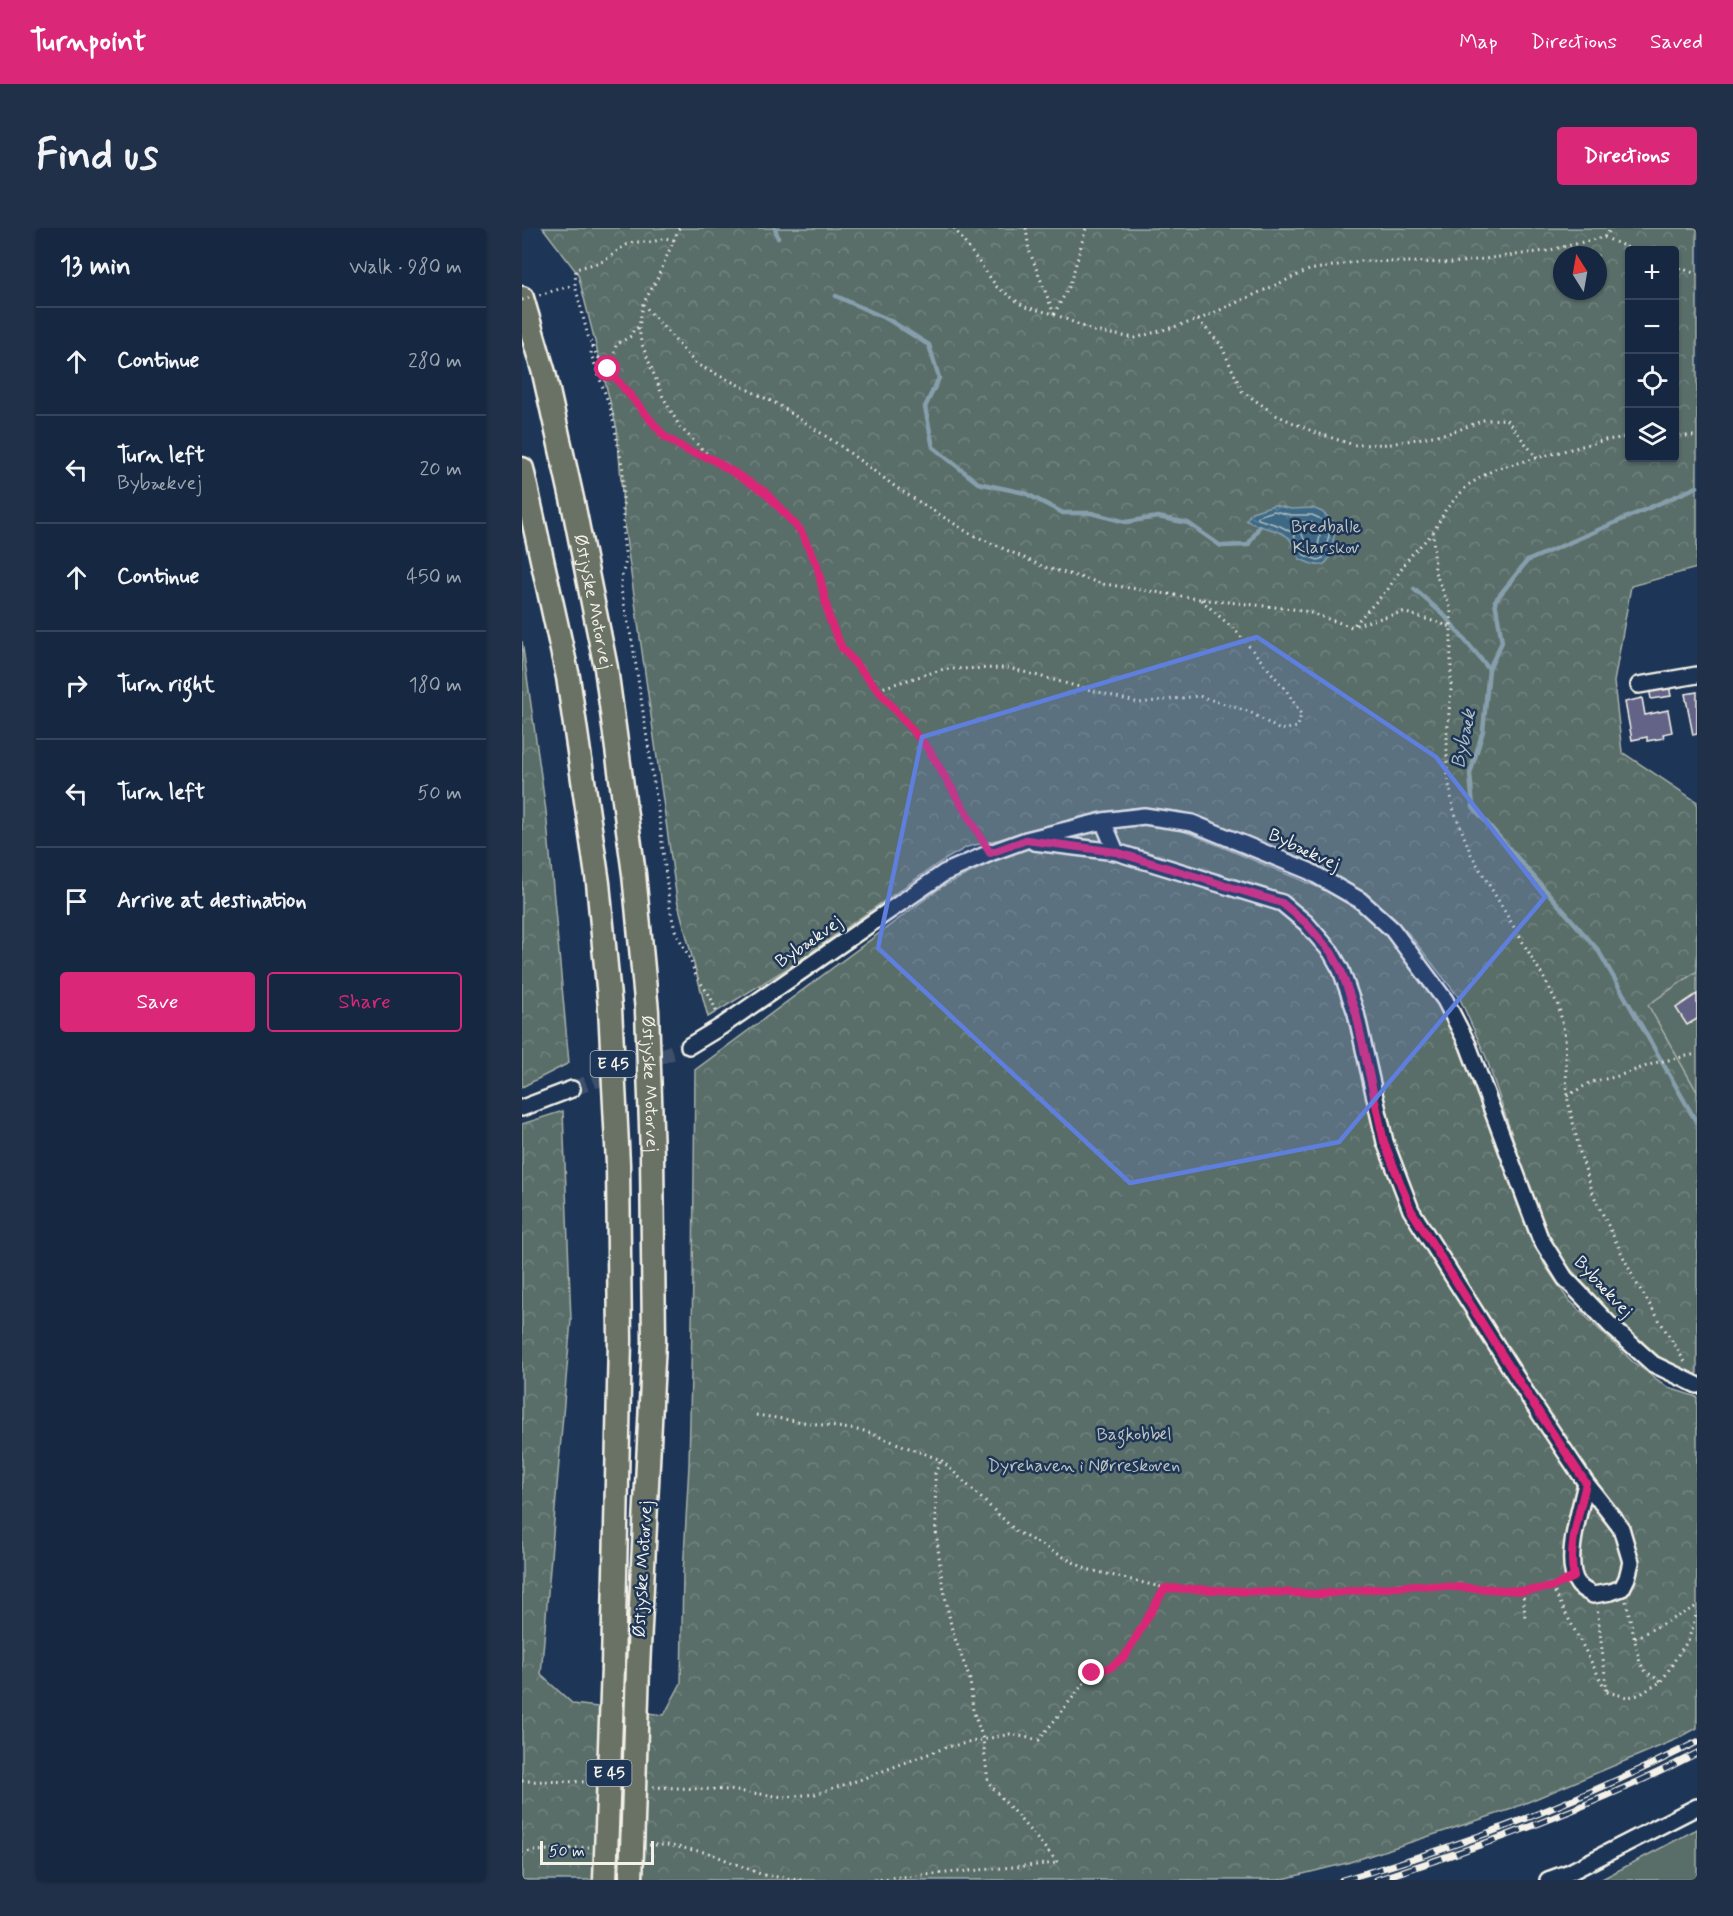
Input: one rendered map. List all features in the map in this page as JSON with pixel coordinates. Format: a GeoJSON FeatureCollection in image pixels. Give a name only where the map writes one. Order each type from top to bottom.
{"type":"FeatureCollection","features":[{"type":"Feature","properties":{"kind":"highway","name":"Østjyske Motorvej"},"geometry":{"type":"LineString","coordinates":[[522,299],[544,374],[571,492],[606,668],[634,874],[647,1011],[652,1155],[654,1341],[638,1668],[631,1880]]}},
{"type":"Feature","properties":{"kind":"highway","name":"Østjyske Motorvej"},"geometry":{"type":"LineString","coordinates":[[522,469],[568,677],[598,883],[610,1008],[618,1164],[620,1328],[613,1667],[605,1880]]}},
{"type":"Feature","properties":{"kind":"street"},"geometry":{"type":"LineString","coordinates":[[1639,685],[1697,675]]}},
{"type":"Feature","properties":{"kind":"street","name":"Bybækvej"},"geometry":{"type":"LineString","coordinates":[[689,1046],[722,1026],[944,873],[1026,840],[1103,821],[1143,816],[1192,823],[1309,871],[1360,900],[1392,929],[1446,1000],[1468,1045],[1540,1238],[1564,1278],[1612,1327],[1653,1364],[1697,1386]]}},
{"type":"Feature","properties":{"kind":"street"},"geometry":{"type":"LineString","coordinates":[[1103,821],[1116,852]]}},
{"type":"Feature","properties":{"kind":"street"},"geometry":{"type":"LineString","coordinates":[[1026,840],[1116,852],[1282,903],[1306,923],[1331,952],[1341,970],[1356,1013],[1384,1142],[1411,1210],[1530,1399],[1586,1483],[1621,1528],[1631,1562],[1627,1578],[1622,1588],[1596,1595],[1579,1587],[1571,1567],[1586,1483]]}},
{"type":"Feature","properties":{"kind":"street"},"geometry":{"type":"LineString","coordinates":[[522,1108],[572,1089]]}},
{"type":"Feature","properties":{"kind":"street"},"geometry":{"type":"LineString","coordinates":[[1548,1880],[1570,1872],[1697,1807]]}},
{"type":"Feature","properties":{"kind":"path"},"geometry":{"type":"LineString","coordinates":[[679,228],[643,304],[639,327],[641,342],[663,397],[680,427],[712,459],[765,492],[800,530],[817,565],[830,621],[842,648],[929,750],[990,853]]}},
{"type":"Feature","properties":{"kind":"path"},"geometry":{"type":"LineString","coordinates":[[954,228],[997,287],[1025,307],[1054,315],[1094,331],[1136,339],[1198,320],[1309,270],[1361,261],[1452,263],[1546,251],[1604,237],[1612,228]]}},
{"type":"Feature","properties":{"kind":"path"},"geometry":{"type":"LineString","coordinates":[[1026,228],[1029,250],[1054,315]]}},
{"type":"Feature","properties":{"kind":"path"},"geometry":{"type":"LineString","coordinates":[[1054,315],[1070,285],[1086,228]]}},
{"type":"Feature","properties":{"kind":"path"},"geometry":{"type":"LineString","coordinates":[[1604,237],[1625,246]]}},
{"type":"Feature","properties":{"kind":"path"},"geometry":{"type":"LineString","coordinates":[[674,240],[665,238],[652,242],[629,244],[604,261],[576,269],[572,285],[592,346],[608,369],[664,436],[688,451],[712,459]]}},
{"type":"Feature","properties":{"kind":"path"},"geometry":{"type":"LineString","coordinates":[[1679,268],[1697,274]]}},
{"type":"Feature","properties":{"kind":"path"},"geometry":{"type":"LineString","coordinates":[[522,299],[572,285]]}},
{"type":"Feature","properties":{"kind":"path"},"geometry":{"type":"LineString","coordinates":[[643,304],[696,364],[777,404],[839,445],[897,488],[969,532],[1044,567],[1104,584],[1200,599],[1302,610],[1352,627],[1402,612],[1452,627]]}},
{"type":"Feature","properties":{"kind":"path"},"geometry":{"type":"LineString","coordinates":[[1198,320],[1221,345],[1242,391],[1276,415],[1314,432],[1354,445],[1391,444],[1454,432],[1485,420],[1506,419],[1537,459]]}},
{"type":"Feature","properties":{"kind":"path"},"geometry":{"type":"LineString","coordinates":[[608,369],[613,364],[616,345],[639,327]]}},
{"type":"Feature","properties":{"kind":"path"},"geometry":{"type":"LineString","coordinates":[[592,346],[591,354],[611,410],[623,470],[623,537],[626,560],[621,590],[633,646],[659,817],[670,909],[675,930],[696,976],[710,996],[722,1026]]}},
{"type":"Feature","properties":{"kind":"path"},"geometry":{"type":"LineString","coordinates":[[1679,436],[1697,436]]}},
{"type":"Feature","properties":{"kind":"path"},"geometry":{"type":"LineString","coordinates":[[1352,627],[1388,589],[1410,556],[1433,533],[1446,509],[1468,485],[1495,469],[1605,440],[1625,438]]}},
{"type":"Feature","properties":{"kind":"path"},"geometry":{"type":"LineString","coordinates":[[1433,533],[1435,572],[1451,610],[1451,690],[1447,771],[1453,807],[1471,854],[1559,1007],[1565,1037],[1567,1096],[1580,1153],[1594,1196],[1634,1279],[1690,1370]]}},
{"type":"Feature","properties":{"kind":"path"},"geometry":{"type":"LineString","coordinates":[[878,689],[944,669],[1009,668],[1139,704],[1199,696],[1250,712],[1280,730],[1298,727],[1301,714],[1286,690],[1237,632],[1200,599]]}},
{"type":"Feature","properties":{"kind":"path"},"geometry":{"type":"LineString","coordinates":[[1567,1096],[1591,1082],[1615,1077],[1658,1062],[1697,1054]]}},
{"type":"Feature","properties":{"kind":"path"},"geometry":{"type":"LineString","coordinates":[[756,1415],[864,1431],[941,1460],[1017,1532],[1086,1569],[1165,1588],[1320,1594],[1417,1585],[1523,1591],[1552,1587],[1574,1577]]}},
{"type":"Feature","properties":{"kind":"path"},"geometry":{"type":"LineString","coordinates":[[868,1880],[1058,1863],[988,1782],[983,1739],[973,1710],[970,1680],[952,1630],[942,1581],[936,1531],[935,1473],[941,1460]]}},
{"type":"Feature","properties":{"kind":"path"},"geometry":{"type":"LineString","coordinates":[[1552,1587],[1608,1692],[1627,1697],[1639,1695],[1662,1681],[1678,1653],[1688,1641],[1697,1612]]}},
{"type":"Feature","properties":{"kind":"path"},"geometry":{"type":"LineString","coordinates":[[648,1786],[729,1790],[784,1797],[815,1794],[947,1747],[1010,1734],[1039,1740],[1092,1673],[1111,1667],[1125,1656],[1165,1588]]}},
{"type":"Feature","properties":{"kind":"path"},"geometry":{"type":"LineString","coordinates":[[1622,1588],[1630,1612],[1640,1663],[1646,1672],[1662,1681]]}},
{"type":"Feature","properties":{"kind":"path"},"geometry":{"type":"LineString","coordinates":[[1523,1591],[1525,1618]]}},
{"type":"Feature","properties":{"kind":"path"},"geometry":{"type":"LineString","coordinates":[[1596,1595],[1608,1692]]}},
{"type":"Feature","properties":{"kind":"path"},"geometry":{"type":"LineString","coordinates":[[1635,1638],[1697,1606]]}},
{"type":"Feature","properties":{"kind":"path"},"geometry":{"type":"LineString","coordinates":[[522,1781],[602,1782]]}},
{"type":"Feature","properties":{"kind":"path"},"geometry":{"type":"LineString","coordinates":[[647,1845],[668,1845],[709,1853],[763,1875],[801,1880]]}},
{"type":"Feature","properties":{"kind":"path"},"geometry":{"type":"LineString","coordinates":[[522,1852],[594,1846]]}},
{"type":"Feature","properties":{"kind":"highlighted area"},"geometry":{"type":"Polygon","coordinates":[[[1257,637],[1436,757],[1545,897],[1339,1142],[1130,1183],[878,948],[922,737],[1257,637]]]}},
{"type":"Feature","properties":{"kind":"green space","name":"Bredballe Klarskov"},"geometry":{"type":"Polygon","coordinates":[[[543,228],[1697,228],[1697,568],[1631,586],[1614,682],[1622,752],[1697,802],[1697,971],[1648,1005],[1697,1092],[1697,1376],[1656,1356],[1624,1328],[1568,1266],[1552,1244],[1533,1198],[1486,1057],[1460,999],[1409,934],[1386,911],[1365,895],[1192,816],[1178,811],[1131,808],[967,847],[939,863],[791,966],[708,1017],[677,900],[625,531],[617,429],[578,274],[543,228]]]}},
{"type":"Feature","properties":{"kind":"green space"},"geometry":{"type":"Polygon","coordinates":[[[522,641],[546,811],[569,1063],[522,1087],[522,641]]]}},
{"type":"Feature","properties":{"kind":"green space","name":"Bagkobbel"},"geometry":{"type":"Polygon","coordinates":[[[1134,823],[1167,825],[1196,836],[1327,891],[1368,916],[1400,951],[1432,993],[1450,1022],[1466,1057],[1544,1264],[1567,1298],[1633,1362],[1669,1388],[1697,1397],[1697,1728],[1677,1739],[1509,1810],[1347,1863],[1279,1880],[522,1880],[522,1124],[563,1111],[571,1320],[541,1675],[573,1704],[664,1715],[681,1683],[683,1574],[689,1465],[695,1070],[943,886],[1003,857],[1068,835],[1134,823]]]}},
{"type":"Feature","properties":{"kind":"green space"},"geometry":{"type":"Polygon","coordinates":[[[1697,971],[1697,1092],[1647,1005],[1697,971]]]}},
{"type":"Feature","properties":{"kind":"green space"},"geometry":{"type":"Polygon","coordinates":[[[1697,1829],[1697,1880],[1600,1880],[1602,1879],[1697,1829]]]}},
{"type":"Feature","properties":{"kind":"water"},"geometry":{"type":"Polygon","coordinates":[[[1274,505],[1291,509],[1313,508],[1322,512],[1336,524],[1330,555],[1325,564],[1312,564],[1300,559],[1288,537],[1278,531],[1246,520],[1252,512],[1274,505]]]}},
{"type":"Feature","properties":{"kind":"building"},"geometry":{"type":"Polygon","coordinates":[[[1669,685],[1671,696],[1651,699],[1649,688],[1669,685]]]}},
{"type":"Feature","properties":{"kind":"building"},"geometry":{"type":"Polygon","coordinates":[[[1697,692],[1697,734],[1693,735],[1685,694],[1697,692]]]}},
{"type":"Feature","properties":{"kind":"building"},"geometry":{"type":"Polygon","coordinates":[[[1642,698],[1645,715],[1668,710],[1672,732],[1663,734],[1664,738],[1647,741],[1647,737],[1632,740],[1625,702],[1642,698]]]}},
{"type":"Feature","properties":{"kind":"building"},"geometry":{"type":"Polygon","coordinates":[[[1697,994],[1697,1019],[1687,1025],[1676,1008],[1697,994]]]}},
{"type":"Feature","properties":{"kind":"waterway"},"geometry":{"type":"LineString","coordinates":[[775,228],[778,238]]}},
{"type":"Feature","properties":{"kind":"waterway"},"geometry":{"type":"LineString","coordinates":[[836,296],[889,320],[929,345],[939,378],[925,407],[933,447],[978,483],[1025,493],[1063,513],[1091,513],[1126,522],[1158,517],[1188,523],[1221,546],[1248,545],[1259,527]]}},
{"type":"Feature","properties":{"kind":"waterway","name":"Bybæk"},"geometry":{"type":"LineString","coordinates":[[1697,487],[1527,561],[1495,601],[1502,642],[1489,669],[1483,731],[1470,774],[1473,807],[1598,950],[1697,1123]]}},
{"type":"Feature","properties":{"kind":"waterway"},"geometry":{"type":"LineString","coordinates":[[1414,589],[1444,615],[1489,669]]}},
{"type":"Feature","properties":{"kind":"tunnel"},"geometry":{"type":"LineString","coordinates":[[572,1089],[689,1046]]}},
{"type":"Feature","properties":{"kind":"railway"},"geometry":{"type":"LineString","coordinates":[[1342,1880],[1388,1867],[1523,1820],[1611,1783],[1697,1742]]}},
{"type":"Feature","properties":{"kind":"railway"},"geometry":{"type":"LineString","coordinates":[[1376,1880],[1539,1823],[1619,1790],[1697,1753]]}},
{"type":"Feature","properties":{"kind":"route"},"geometry":{"type":"LineString","coordinates":[[608,369],[664,436],[688,451],[712,459],[765,492],[800,530],[817,565],[830,621],[842,648],[929,750],[990,853],[1026,840],[1116,852],[1282,903],[1306,923],[1331,952],[1341,970],[1356,1013],[1384,1142],[1411,1210],[1530,1399],[1586,1483],[1573,1548],[1571,1567],[1574,1577],[1552,1587],[1523,1591],[1417,1585],[1383,1590],[1320,1594],[1165,1588],[1125,1656],[1111,1667],[1092,1673]]}},
{"type":"Feature","properties":{"kind":"park label","name":"Dyrehaven i Nørreskoven"},"geometry":{"type":"Point","coordinates":[1084,1466]}}]}
